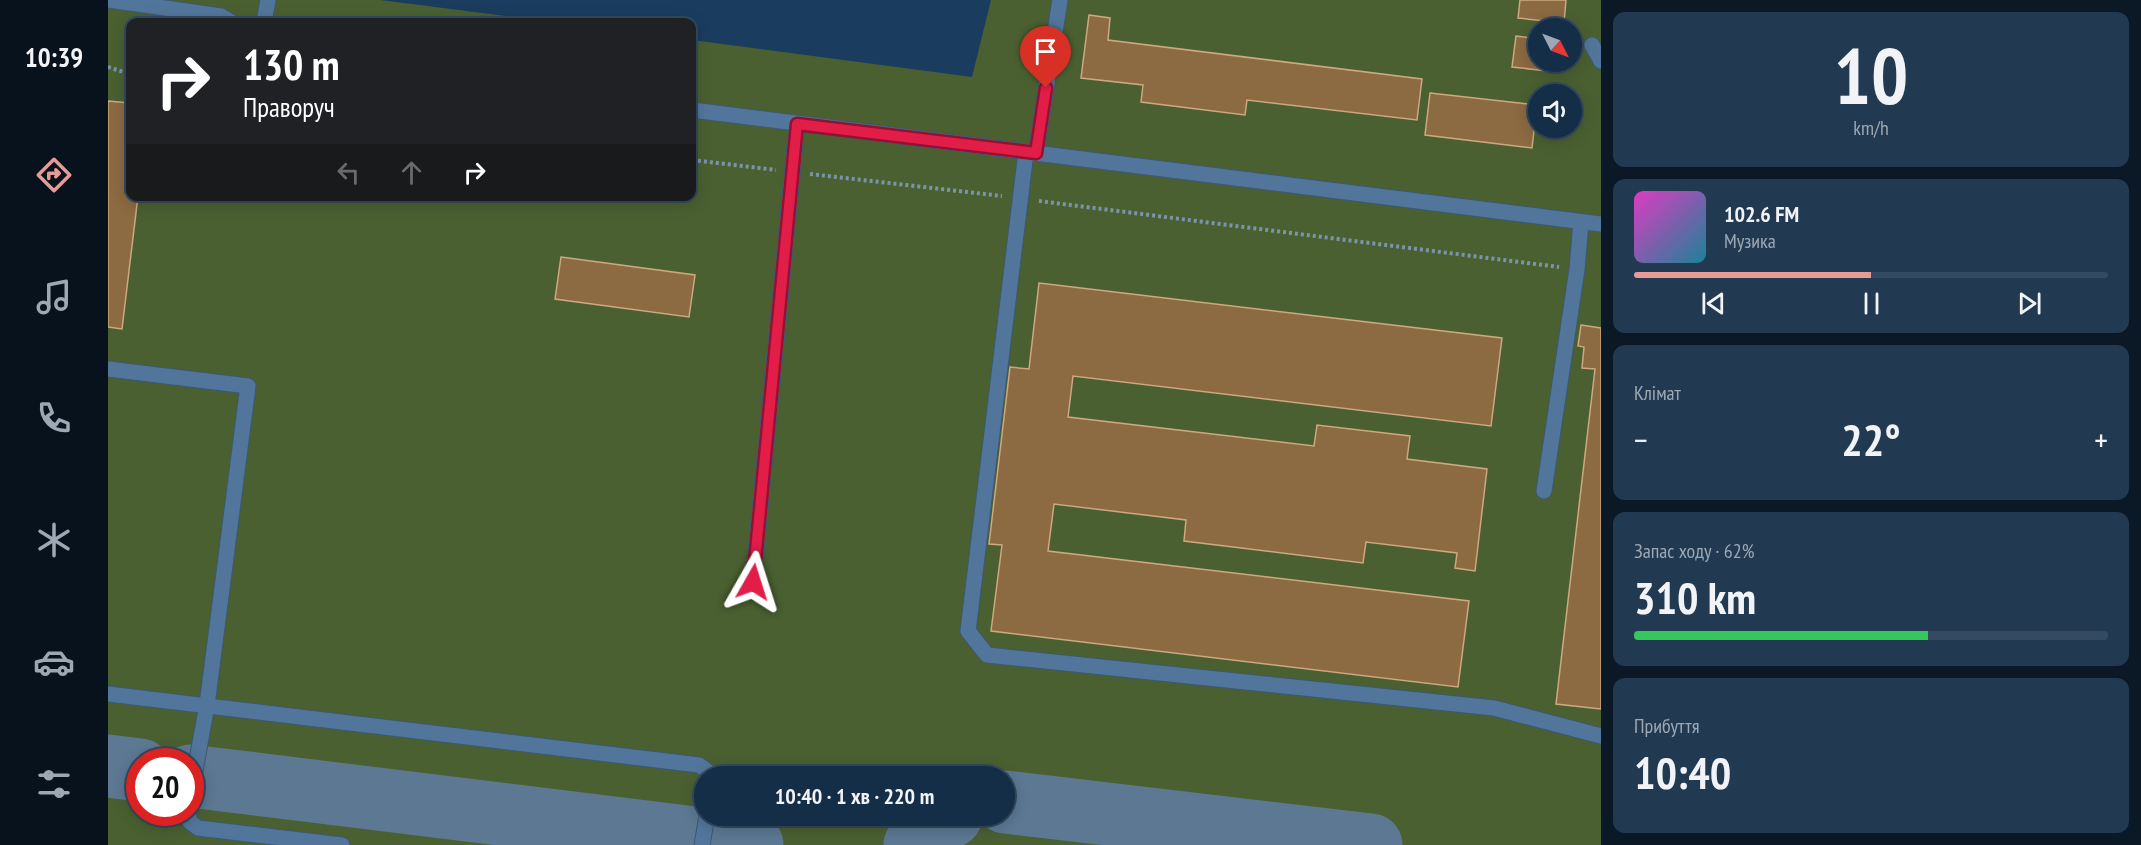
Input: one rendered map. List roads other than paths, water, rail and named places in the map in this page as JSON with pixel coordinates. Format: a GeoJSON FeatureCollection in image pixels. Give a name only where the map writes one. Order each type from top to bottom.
{"type":"FeatureCollection","features":[{"type":"Feature","properties":{"kind":"lane"},"geometry":{"type":"LineString","coordinates":[[109,0],[224,18]]}},
{"type":"Feature","properties":{"kind":"lane"},"geometry":{"type":"LineString","coordinates":[[265,18],[268,0]]}},
{"type":"Feature","properties":{"kind":"lane"},"geometry":{"type":"LineString","coordinates":[[1060,0],[1031,153],[1019,198],[968,631],[987,655],[1494,708],[1601,736]]}},
{"type":"Feature","properties":{"kind":"lane"},"geometry":{"type":"LineString","coordinates":[[1592,45],[1601,61]]}},
{"type":"Feature","properties":{"kind":"lane"},"geometry":{"type":"LineString","coordinates":[[696,111],[1601,224]]}},
{"type":"Feature","properties":{"kind":"lane"},"geometry":{"type":"LineString","coordinates":[[753,582],[797,124]]}},
{"type":"Feature","properties":{"kind":"lane"},"geometry":{"type":"LineString","coordinates":[[1544,491],[1577,269],[1581,222]]}},
{"type":"Feature","properties":{"kind":"lane"},"geometry":{"type":"LineString","coordinates":[[108,369],[248,386],[207,705],[199,748]]}},
{"type":"Feature","properties":{"kind":"lane"},"geometry":{"type":"LineString","coordinates":[[108,693],[700,766]]}},
{"type":"Feature","properties":{"kind":"lane"},"geometry":{"type":"LineString","coordinates":[[195,826],[342,845]]}},
{"type":"Feature","properties":{"kind":"lane"},"geometry":{"type":"LineString","coordinates":[[702,845],[705,826]]}}]}
